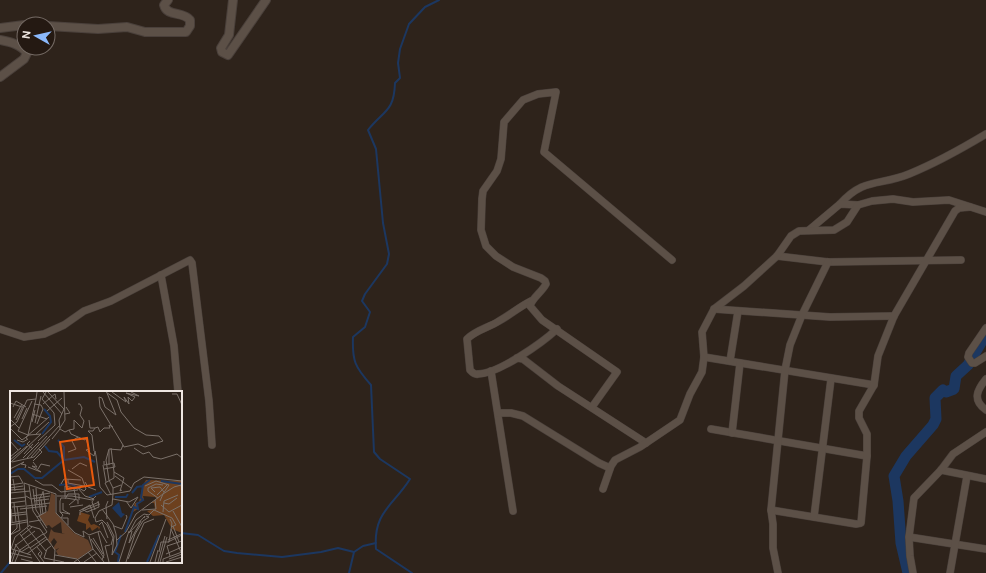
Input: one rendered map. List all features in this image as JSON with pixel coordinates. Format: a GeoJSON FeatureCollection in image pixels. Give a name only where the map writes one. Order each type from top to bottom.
{"type":"FeatureCollection","features":[{"type":"Feature","properties":{"kind":"street"},"geometry":{"type":"LineString","coordinates":[[56,26],[98,29],[127,27],[146,32],[186,32],[190,26],[190,20],[185,15],[168,12],[164,5],[168,0]]}},
{"type":"Feature","properties":{"kind":"street"},"geometry":{"type":"LineString","coordinates":[[233,0],[229,35],[221,48],[222,52],[228,55],[266,0]]}},
{"type":"Feature","properties":{"kind":"street"},"geometry":{"type":"LineString","coordinates":[[0,28],[16,26]]}},
{"type":"Feature","properties":{"kind":"street"},"geometry":{"type":"LineString","coordinates":[[0,40],[13,43],[24,49],[27,53],[24,59],[0,77]]}},
{"type":"Feature","properties":{"kind":"street"},"geometry":{"type":"LineString","coordinates":[[557,329],[517,358],[491,371],[478,375],[470,370],[467,339],[476,332],[499,322],[517,308],[531,301],[543,290],[546,284],[541,278],[513,267],[496,256],[486,246],[481,230],[483,191],[497,171],[501,160],[504,122],[523,100],[528,97],[556,92],[543,148],[546,155],[672,260]]}},
{"type":"Feature","properties":{"kind":"street"},"geometry":{"type":"LineString","coordinates":[[809,230],[840,204],[848,195],[866,184],[894,180],[913,173],[986,134]]}},
{"type":"Feature","properties":{"kind":"street"},"geometry":{"type":"LineString","coordinates":[[840,204],[858,205],[872,201],[892,199],[913,202],[942,200],[986,212]]}},
{"type":"Feature","properties":{"kind":"street"},"geometry":{"type":"LineString","coordinates":[[603,489],[610,468],[615,460],[646,443],[680,420],[690,394],[702,372],[704,357],[702,332],[714,309],[744,286],[777,256],[791,236],[799,231],[828,231],[844,225],[858,205]]}},
{"type":"Feature","properties":{"kind":"street"},"geometry":{"type":"LineString","coordinates":[[771,510],[856,524],[861,523],[867,456],[867,434],[858,414],[861,406],[874,385],[878,356],[894,316],[955,212],[959,208],[972,207]]}},
{"type":"Feature","properties":{"kind":"street"},"geometry":{"type":"LineString","coordinates":[[777,256],[828,262],[962,260]]}},
{"type":"Feature","properties":{"kind":"street"},"geometry":{"type":"LineString","coordinates":[[0,329],[24,337],[44,334],[64,325],[84,311],[111,302],[187,260],[190,260],[192,263],[209,401],[212,445]]}},
{"type":"Feature","properties":{"kind":"street"},"geometry":{"type":"LineString","coordinates":[[778,573],[773,548],[773,524],[771,510],[785,370],[790,345],[802,315],[828,262]]}},
{"type":"Feature","properties":{"kind":"street"},"geometry":{"type":"LineString","coordinates":[[161,275],[174,346],[178,391]]}},
{"type":"Feature","properties":{"kind":"street"},"geometry":{"type":"LineString","coordinates":[[531,301],[532,310],[542,320],[617,372],[592,407]]}},
{"type":"Feature","properties":{"kind":"street"},"geometry":{"type":"LineString","coordinates":[[714,309],[830,317],[894,316]]}},
{"type":"Feature","properties":{"kind":"street"},"geometry":{"type":"LineString","coordinates":[[730,361],[738,311]]}},
{"type":"Feature","properties":{"kind":"street"},"geometry":{"type":"LineString","coordinates":[[986,328],[969,353],[971,361],[975,363],[986,356]]}},
{"type":"Feature","properties":{"kind":"street"},"geometry":{"type":"LineString","coordinates":[[704,357],[874,385]]}},
{"type":"Feature","properties":{"kind":"street"},"geometry":{"type":"LineString","coordinates":[[517,358],[523,359],[558,386],[646,443]]}},
{"type":"Feature","properties":{"kind":"street"},"geometry":{"type":"LineString","coordinates":[[732,433],[740,363]]}},
{"type":"Feature","properties":{"kind":"street"},"geometry":{"type":"LineString","coordinates":[[491,371],[513,511]]}},
{"type":"Feature","properties":{"kind":"street"},"geometry":{"type":"LineString","coordinates":[[814,517],[831,379]]}},
{"type":"Feature","properties":{"kind":"street"},"geometry":{"type":"LineString","coordinates":[[986,379],[979,388],[976,398],[977,402],[986,410]]}},
{"type":"Feature","properties":{"kind":"street"},"geometry":{"type":"LineString","coordinates":[[498,413],[511,413],[523,416],[599,463],[610,468]]}},
{"type":"Feature","properties":{"kind":"street"},"geometry":{"type":"LineString","coordinates":[[711,429],[778,440],[822,450],[867,456]]}},
{"type":"Feature","properties":{"kind":"street"},"geometry":{"type":"LineString","coordinates":[[913,573],[909,536],[914,498],[956,452],[986,432]]}},
{"type":"Feature","properties":{"kind":"street"},"geometry":{"type":"LineString","coordinates":[[941,470],[986,479]]}},
{"type":"Feature","properties":{"kind":"street"},"geometry":{"type":"LineString","coordinates":[[950,573],[967,476]]}},
{"type":"Feature","properties":{"kind":"street"},"geometry":{"type":"LineString","coordinates":[[909,536],[986,549]]}},
{"type":"Feature","properties":{"kind":"waterway"},"geometry":{"type":"LineString","coordinates":[[412,573],[376,549],[376,536],[381,518],[410,479],[380,459],[374,452],[371,385],[361,373],[354,358],[353,337],[365,327],[370,312],[362,301],[365,294],[387,264],[389,254],[383,223],[376,149],[368,130],[387,110],[393,100],[395,83],[400,78],[398,63],[400,49],[409,24],[425,7],[439,0]]}},
{"type":"Feature","properties":{"kind":"waterway"},"geometry":{"type":"LineString","coordinates":[[908,573],[901,543],[898,501],[894,476],[906,456],[933,425],[936,419],[935,398],[943,390],[946,392],[954,389],[956,376],[968,365],[986,334]]}},
{"type":"Feature","properties":{"kind":"waterway"},"geometry":{"type":"LineString","coordinates":[[182,533],[198,535],[224,551],[237,553],[282,557],[321,552],[338,548],[354,552]]}},
{"type":"Feature","properties":{"kind":"waterway"},"geometry":{"type":"LineString","coordinates":[[349,573],[354,552],[363,546],[376,543]]}},
{"type":"Feature","properties":{"kind":"waterway"},"geometry":{"type":"LineString","coordinates":[[1,573],[10,562]]}}]}
